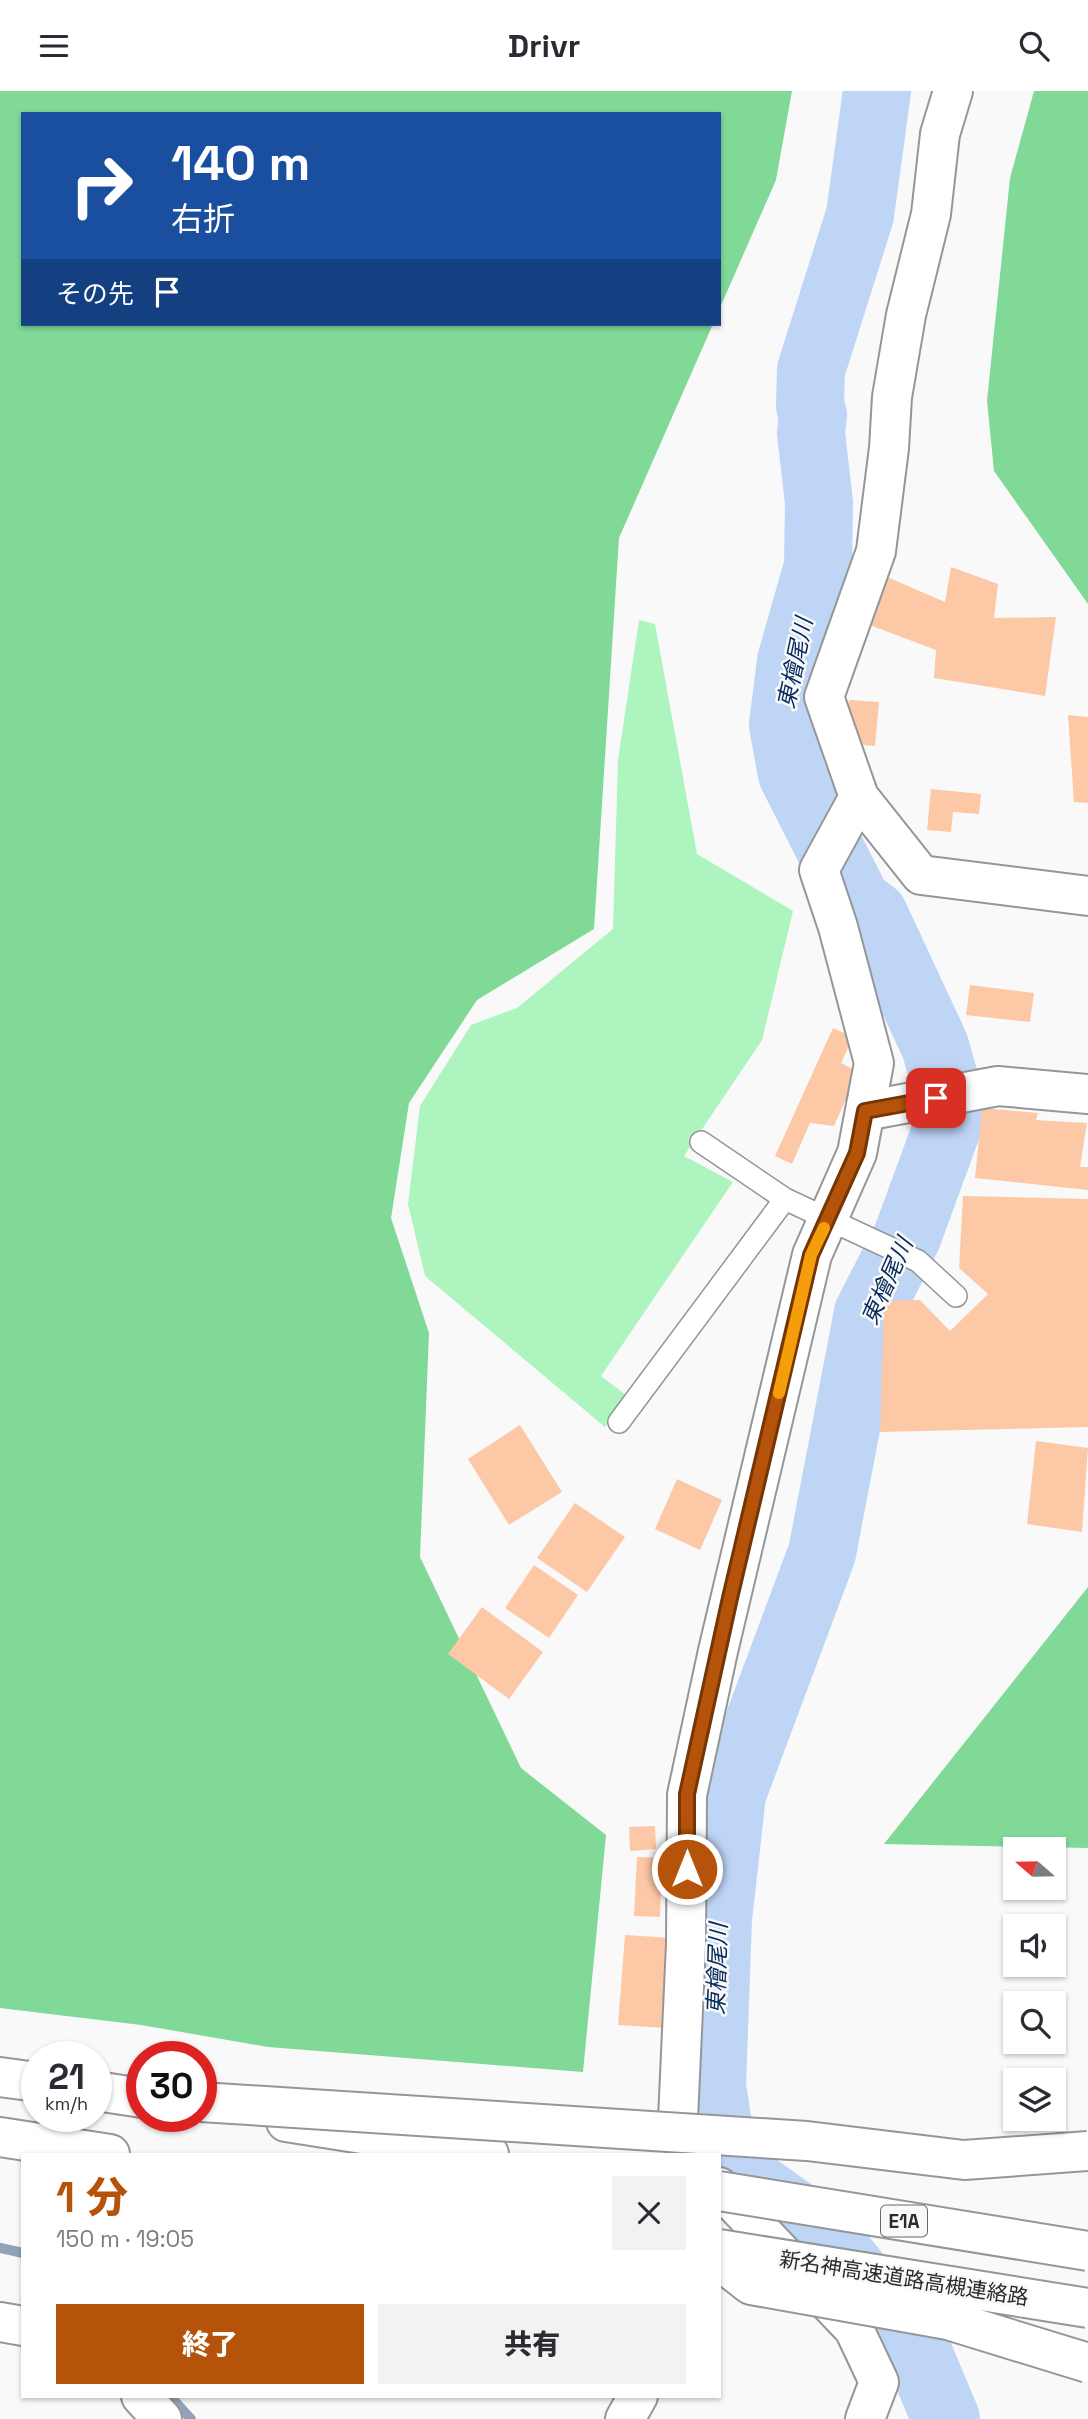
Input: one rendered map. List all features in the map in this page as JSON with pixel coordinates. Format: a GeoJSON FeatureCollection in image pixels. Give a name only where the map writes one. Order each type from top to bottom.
{"type":"FeatureCollection","features":[{"type":"Feature","properties":{"kind":"main road"},"geometry":{"type":"LineString","coordinates":[[953,91],[940,134],[931,214],[905,316],[894,384],[876,551],[824,697],[859,797],[921,874],[1088,896]]}},
{"type":"Feature","properties":{"kind":"main road"},"geometry":{"type":"LineString","coordinates":[[693,2153],[678,2119],[686,1944],[687,1794],[811,1255],[857,1153],[874,1063],[838,927],[818,870],[859,797]]}},
{"type":"Feature","properties":{"kind":"main road"},"geometry":{"type":"LineString","coordinates":[[865,1111],[998,1086],[1088,1094]]}},
{"type":"Feature","properties":{"kind":"main road"},"geometry":{"type":"LineString","coordinates":[[0,2077],[21,2080]]}},
{"type":"Feature","properties":{"kind":"main road"},"geometry":{"type":"LineString","coordinates":[[217,2103],[807,2141],[964,2160],[1088,2151]]}},
{"type":"Feature","properties":{"kind":"main road"},"geometry":{"type":"LineString","coordinates":[[217,2111],[483,2153]]}},
{"type":"Feature","properties":{"kind":"main road"},"geometry":{"type":"LineString","coordinates":[[0,2137],[104,2153]]}},
{"type":"Feature","properties":{"kind":"main road","name":"E1A"},"geometry":{"type":"LineString","coordinates":[[721,2189],[1088,2251]]}},
{"type":"Feature","properties":{"kind":"main road"},"geometry":{"type":"LineString","coordinates":[[721,2191],[855,2329],[880,2382],[865,2419]]}},
{"type":"Feature","properties":{"kind":"main road","name":"新名神高速道路高槻連絡路"},"geometry":{"type":"LineString","coordinates":[[721,2249],[1088,2308]]}},
{"type":"Feature","properties":{"kind":"main road"},"geometry":{"type":"LineString","coordinates":[[721,2262],[751,2285],[948,2320],[1088,2363]]}},
{"type":"Feature","properties":{"kind":"main road"},"geometry":{"type":"LineString","coordinates":[[0,2322],[21,2326]]}},
{"type":"Feature","properties":{"kind":"main road"},"geometry":{"type":"LineString","coordinates":[[143,2398],[162,2419]]}},
{"type":"Feature","properties":{"kind":"main road"},"geometry":{"type":"LineString","coordinates":[[625,2419],[637,2398]]}},
{"type":"Feature","properties":{"kind":"lane"},"geometry":{"type":"LineString","coordinates":[[701,1142],[785,1199],[829,1217],[918,1261],[956,1296]]}},
{"type":"Feature","properties":{"kind":"lane"},"geometry":{"type":"LineString","coordinates":[[619,1422],[785,1199]]}},
{"type":"Feature","properties":{"kind":"green space"},"geometry":{"type":"Polygon","coordinates":[[[0,91],[792,91],[776,180],[721,305],[721,112],[21,112],[21,326],[712,326],[619,538],[594,929],[477,1000],[409,1103],[391,1218],[429,1333],[420,1557],[521,1768],[606,1835],[583,2072],[268,2047],[141,2025],[0,2008],[0,91]]]}},
{"type":"Feature","properties":{"kind":"green space"},"geometry":{"type":"Polygon","coordinates":[[[1034,91],[1088,91],[1088,604],[994,471],[987,401],[1010,178],[1034,91]]]}},
{"type":"Feature","properties":{"kind":"green space"},"geometry":{"type":"Polygon","coordinates":[[[639,620],[655,624],[697,854],[793,911],[762,1040],[684,1156],[733,1182],[601,1376],[626,1395],[605,1427],[425,1276],[408,1204],[420,1106],[471,1025],[517,1008],[613,929],[618,760],[639,620]]]}},
{"type":"Feature","properties":{"kind":"green space"},"geometry":{"type":"Polygon","coordinates":[[[1088,1587],[1088,1848],[1066,1848],[1066,1837],[1003,1837],[1003,1846],[884,1844],[1088,1587]]]}},
{"type":"Feature","properties":{"kind":"building"},"geometry":{"type":"Polygon","coordinates":[[[951,567],[998,584],[994,618],[1056,617],[1045,696],[934,678],[936,650],[859,621],[887,577],[945,602],[951,567]]]}},
{"type":"Feature","properties":{"kind":"building"},"geometry":{"type":"Polygon","coordinates":[[[849,700],[879,702],[875,746],[845,743],[849,700]]]}},
{"type":"Feature","properties":{"kind":"building"},"geometry":{"type":"Polygon","coordinates":[[[1068,715],[1088,717],[1088,803],[1074,802],[1068,715]]]}},
{"type":"Feature","properties":{"kind":"building"},"geometry":{"type":"Polygon","coordinates":[[[931,789],[981,794],[979,814],[953,812],[951,832],[927,830],[931,789]]]}},
{"type":"Feature","properties":{"kind":"building"},"geometry":{"type":"Polygon","coordinates":[[[970,985],[1034,993],[1030,1022],[966,1015],[970,985]]]}},
{"type":"Feature","properties":{"kind":"building"},"geometry":{"type":"Polygon","coordinates":[[[833,1028],[853,1037],[841,1063],[858,1072],[834,1126],[810,1123],[792,1164],[775,1156],[833,1028]]]}},
{"type":"Feature","properties":{"kind":"building"},"geometry":{"type":"Polygon","coordinates":[[[982,1108],[1038,1113],[1036,1120],[1087,1123],[1080,1167],[1088,1167],[1088,1190],[975,1178],[982,1108]]]}},
{"type":"Feature","properties":{"kind":"building"},"geometry":{"type":"Polygon","coordinates":[[[963,1196],[1088,1199],[1088,1427],[880,1432],[884,1301],[920,1300],[950,1331],[988,1294],[959,1268],[963,1196]]]}},
{"type":"Feature","properties":{"kind":"building"},"geometry":{"type":"Polygon","coordinates":[[[520,1425],[562,1492],[509,1525],[468,1459],[520,1425]]]}},
{"type":"Feature","properties":{"kind":"building"},"geometry":{"type":"Polygon","coordinates":[[[1036,1441],[1088,1448],[1082,1532],[1027,1524],[1036,1441]]]}},
{"type":"Feature","properties":{"kind":"building"},"geometry":{"type":"Polygon","coordinates":[[[677,1479],[722,1500],[700,1550],[655,1529],[677,1479]]]}},
{"type":"Feature","properties":{"kind":"building"},"geometry":{"type":"Polygon","coordinates":[[[575,1503],[625,1537],[587,1592],[537,1558],[575,1503]]]}},
{"type":"Feature","properties":{"kind":"building"},"geometry":{"type":"Polygon","coordinates":[[[534,1565],[578,1595],[549,1638],[505,1608],[534,1565]]]}},
{"type":"Feature","properties":{"kind":"building"},"geometry":{"type":"Polygon","coordinates":[[[482,1607],[543,1652],[509,1699],[448,1654],[482,1607]]]}},
{"type":"Feature","properties":{"kind":"building"},"geometry":{"type":"Polygon","coordinates":[[[655,1826],[656,1849],[630,1851],[629,1827],[655,1826]]]}},
{"type":"Feature","properties":{"kind":"building"},"geometry":{"type":"Polygon","coordinates":[[[637,1857],[662,1858],[660,1917],[634,1916],[637,1857]]]}},
{"type":"Feature","properties":{"kind":"building"},"geometry":{"type":"Polygon","coordinates":[[[625,1935],[672,1938],[665,2028],[618,2025],[625,1935]]]}},
{"type":"Feature","properties":{"kind":"waterway","name":"東檜尾川"},"geometry":{"type":"LineString","coordinates":[[877,91],[860,215],[811,370],[811,433],[819,503],[818,566],[791,661],[783,725],[792,774],[857,902],[874,915],[935,1046],[950,1099],[948,1125],[907,1237],[868,1313],[822,1553],[732,1794],[718,1919],[712,2086],[724,2164],[824,2235],[917,2350],[946,2419]]}},
{"type":"Feature","properties":{"kind":"waterway"},"geometry":{"type":"LineString","coordinates":[[0,2248],[21,2253]]}},
{"type":"Feature","properties":{"kind":"waterway"},"geometry":{"type":"LineString","coordinates":[[172,2398],[191,2419]]}},
{"type":"Feature","properties":{"kind":"slow traffic"},"geometry":{"type":"LineString","coordinates":[[779,1393],[811,1255],[824,1228]]}},
{"type":"Feature","properties":{"kind":"route"},"geometry":{"type":"LineString","coordinates":[[687,1869],[687,1794],[811,1255],[857,1153],[865,1111],[936,1098]]}}]}
